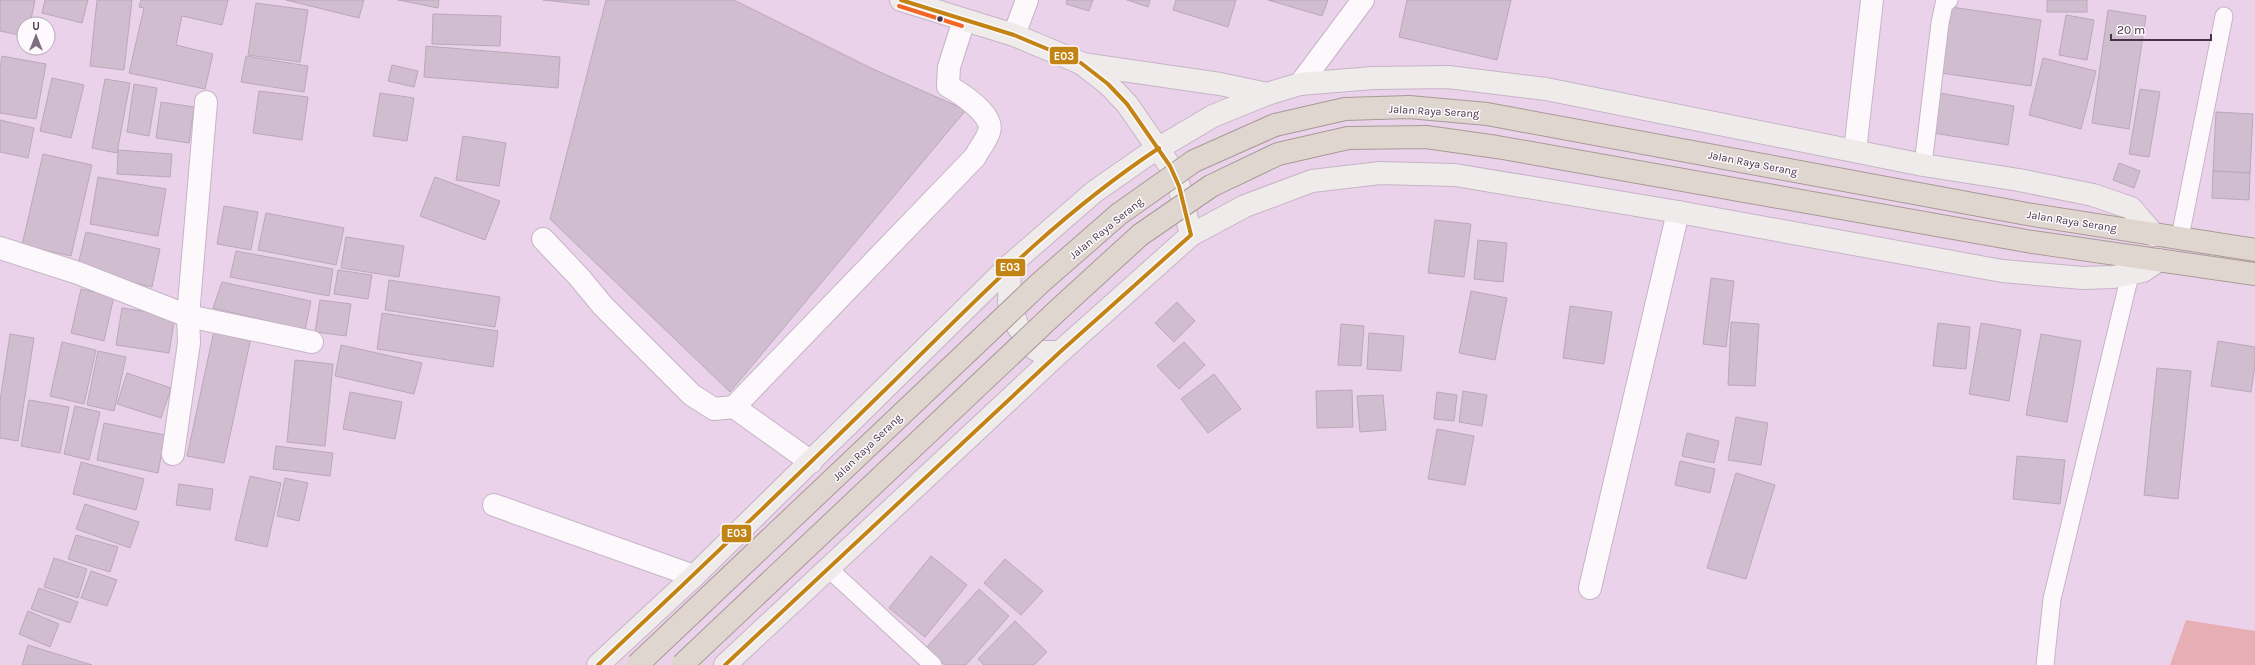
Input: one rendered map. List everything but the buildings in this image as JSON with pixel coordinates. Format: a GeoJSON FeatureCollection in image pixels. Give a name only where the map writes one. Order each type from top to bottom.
{"type":"FeatureCollection","features":[{"type":"Feature","properties":{"kind":"highway","name":"Jalan Raya Serang"},"geometry":{"type":"LineString","coordinates":[[637,665],[1040,283],[1119,214],[1194,161],[1275,125],[1345,109],[1409,107],[1487,114],[2027,214],[2255,250]]}},
{"type":"Feature","properties":{"kind":"highway"},"geometry":{"type":"LineString","coordinates":[[682,665],[1058,310],[1140,235],[1211,186],[1278,154],[1348,138],[1426,137],[1497,147],[2032,242],[2255,274]]}},
{"type":"Feature","properties":{"kind":"main road"},"geometry":{"type":"LineString","coordinates":[[901,0],[1014,35],[1081,64],[1108,84],[1127,104],[1159,148],[1179,186],[1191,235]]}},
{"type":"Feature","properties":{"kind":"main road"},"geometry":{"type":"LineString","coordinates":[[1081,64],[1220,84],[1267,94]]}},
{"type":"Feature","properties":{"kind":"main road"},"geometry":{"type":"LineString","coordinates":[[598,665],[694,576],[1010,265],[1094,192],[1159,148],[1213,116],[1267,94],[1300,84],[1373,78],[1455,78],[1546,90],[1923,165],[2093,195],[2121,203],[2139,214],[2154,235]]}},
{"type":"Feature","properties":{"kind":"main road"},"geometry":{"type":"LineString","coordinates":[[725,665],[1060,352],[1191,235],[1245,206],[1312,181],[1380,173],[1455,175],[1678,212],[2002,271],[2083,278],[2113,278],[2142,271],[2159,260]]}},
{"type":"Feature","properties":{"kind":"main road"},"geometry":{"type":"LineString","coordinates":[[1010,265],[1009,302],[1018,327],[1040,352],[1060,352]]}},
{"type":"Feature","properties":{"kind":"street"},"geometry":{"type":"LineString","coordinates":[[1014,35],[1027,0]]}},
{"type":"Feature","properties":{"kind":"street"},"geometry":{"type":"LineString","coordinates":[[1300,84],[1363,0]]}},
{"type":"Feature","properties":{"kind":"street"},"geometry":{"type":"LineString","coordinates":[[1855,151],[1872,0]]}},
{"type":"Feature","properties":{"kind":"street"},"geometry":{"type":"LineString","coordinates":[[543,239],[579,277],[603,306],[692,395],[714,409],[734,407],[975,157],[989,132],[988,122],[968,97],[948,86],[950,67],[964,20]]}},
{"type":"Feature","properties":{"kind":"street"},"geometry":{"type":"LineString","coordinates":[[172,454],[189,343],[188,316],[206,102]]}},
{"type":"Feature","properties":{"kind":"street"},"geometry":{"type":"LineString","coordinates":[[1590,588],[1678,212]]}},
{"type":"Feature","properties":{"kind":"street"},"geometry":{"type":"LineString","coordinates":[[0,248],[78,273],[188,316],[312,342]]}},
{"type":"Feature","properties":{"kind":"street"},"geometry":{"type":"LineString","coordinates":[[734,407],[811,462]]}},
{"type":"Feature","properties":{"kind":"street"},"geometry":{"type":"LineString","coordinates":[[494,505],[694,576]]}},
{"type":"Feature","properties":{"kind":"lane"},"geometry":{"type":"LineString","coordinates":[[1923,165],[1940,23],[1944,4],[1949,0]]}},
{"type":"Feature","properties":{"kind":"lane"},"geometry":{"type":"LineString","coordinates":[[2180,237],[2224,16]]}},
{"type":"Feature","properties":{"kind":"lane"},"geometry":{"type":"LineString","coordinates":[[2045,665],[2052,599],[2130,275]]}},
{"type":"Feature","properties":{"kind":"lane"},"geometry":{"type":"LineString","coordinates":[[828,568],[933,665]]}},
{"type":"Feature","properties":{"kind":"shaded area"},"geometry":{"type":"Polygon","coordinates":[[[2186,620],[2255,631],[2255,665],[2170,665],[2186,620]]]}},
{"type":"Feature","properties":{"kind":"transit line","name":"E03"},"geometry":{"type":"LineString","coordinates":[[725,665],[1060,352],[1191,235],[1179,186],[1170,166],[1127,104],[1108,84],[1081,63],[1014,35],[901,0]]}},
{"type":"Feature","properties":{"kind":"transit line"},"geometry":{"type":"LineString","coordinates":[[899,6],[962,26]]}},
{"type":"Feature","properties":{"kind":"transit line","name":"E03"},"geometry":{"type":"LineString","coordinates":[[598,665],[1019,259],[1121,174],[1159,148]]}}]}
